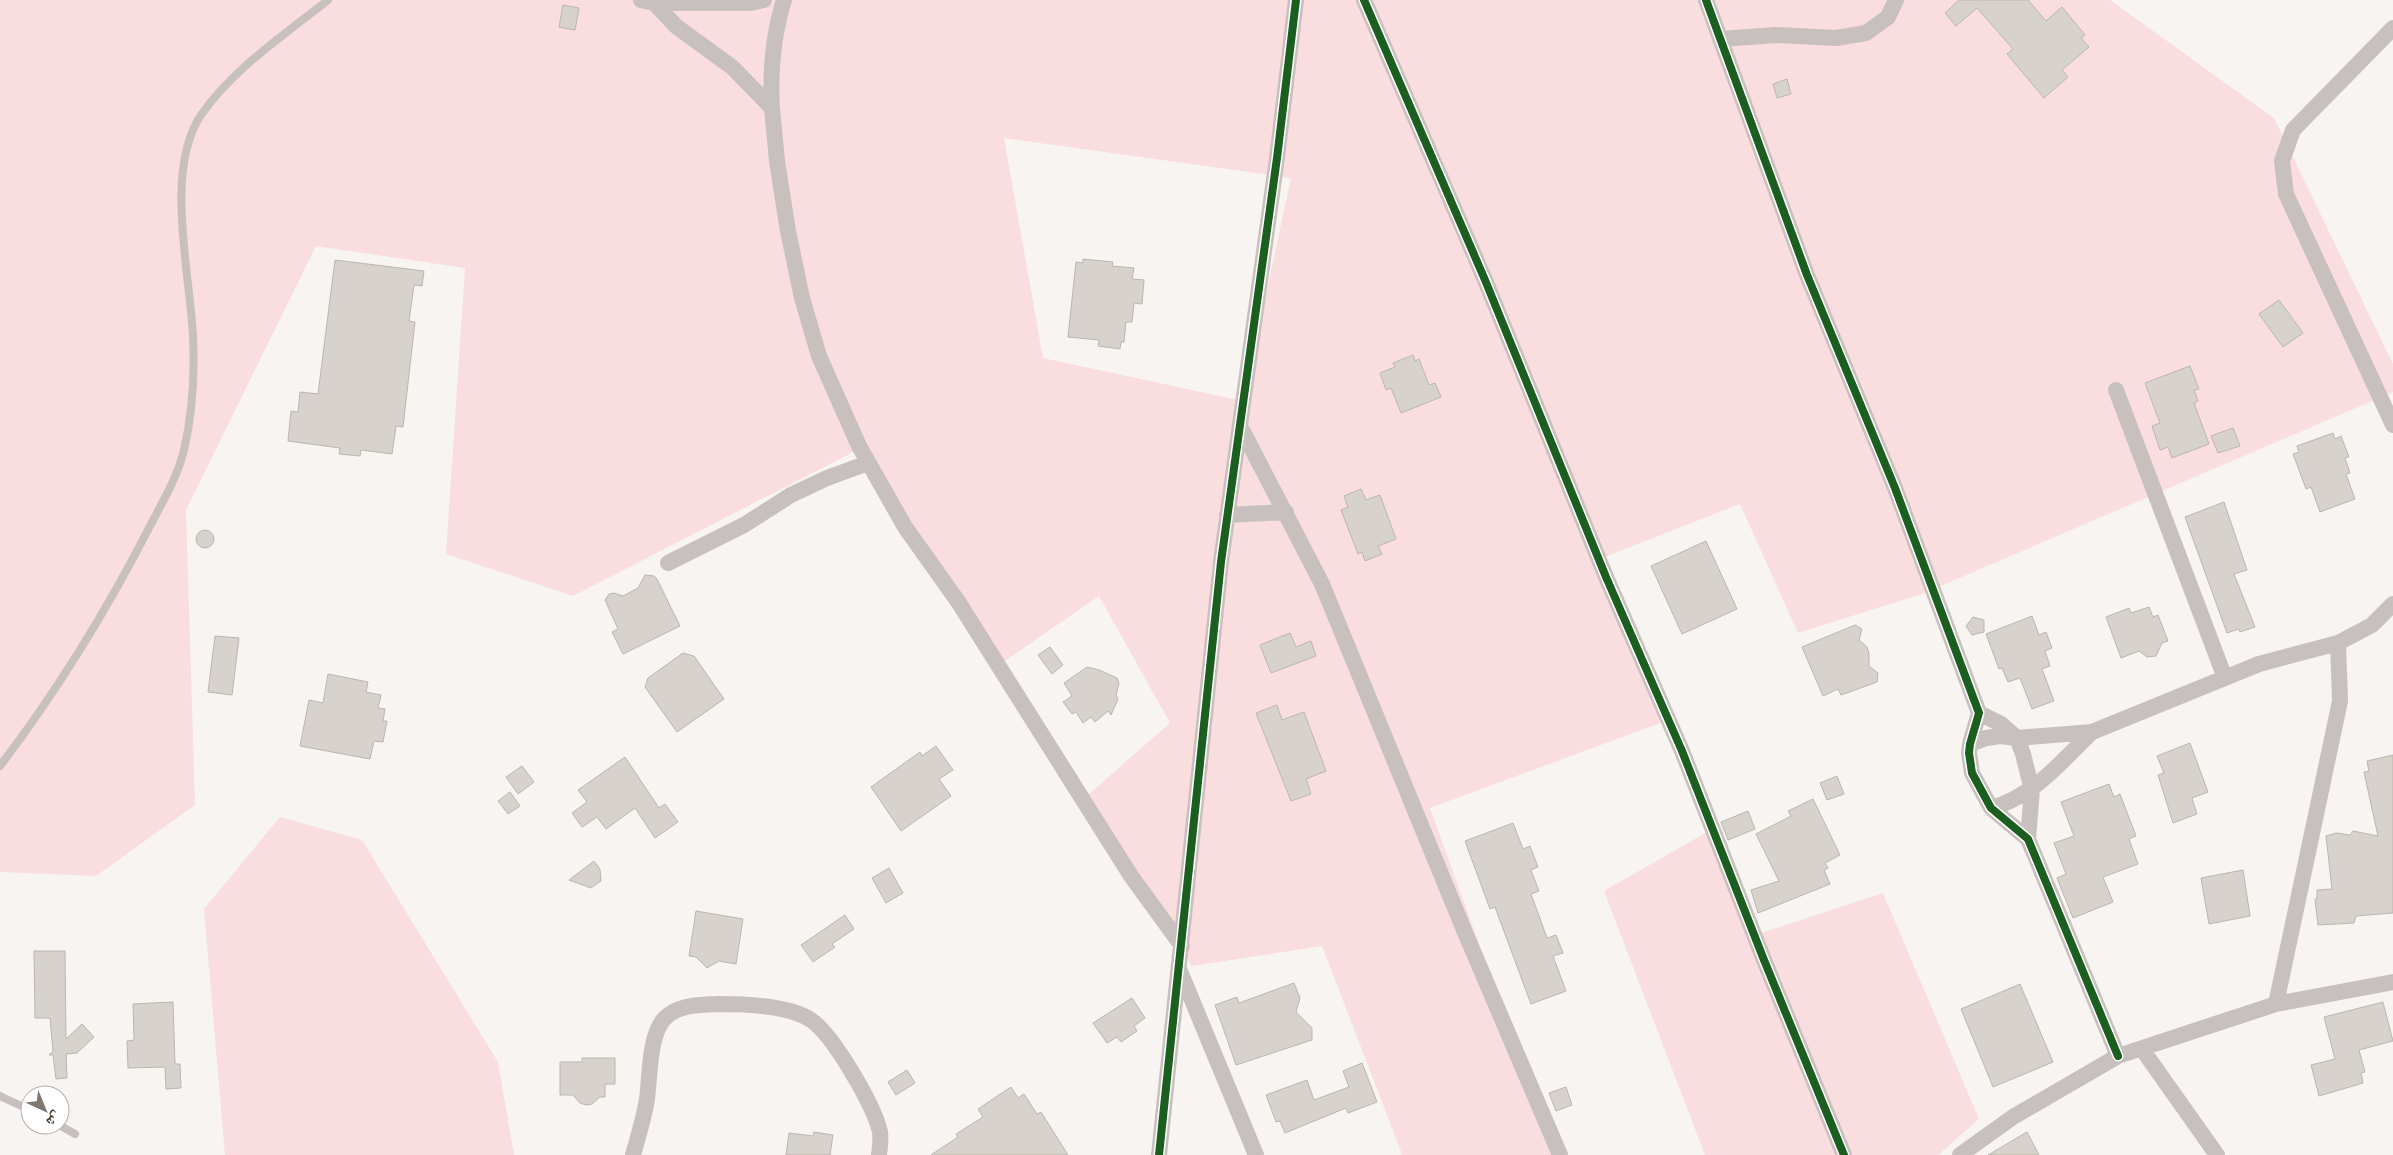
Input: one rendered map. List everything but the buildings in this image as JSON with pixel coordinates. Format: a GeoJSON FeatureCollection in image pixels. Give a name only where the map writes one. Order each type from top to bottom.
{"type":"FeatureCollection","features":[{"type":"Feature","properties":{"kind":"street"},"geometry":{"type":"LineString","coordinates":[[648,1],[750,3],[764,0]]}},
{"type":"Feature","properties":{"kind":"street"},"geometry":{"type":"LineString","coordinates":[[784,0],[776,26],[771,83],[777,161],[788,231],[802,298],[819,356],[839,403],[868,462],[905,527],[959,604],[1089,812],[1152,907],[1182,946]]}},
{"type":"Feature","properties":{"kind":"street"},"geometry":{"type":"LineString","coordinates":[[1159,1155],[1227,516],[1296,0]]}},
{"type":"Feature","properties":{"kind":"street"},"geometry":{"type":"LineString","coordinates":[[1364,0],[1485,280],[1606,577],[1682,751],[1764,960],[1844,1155]]}},
{"type":"Feature","properties":{"kind":"street"},"geometry":{"type":"LineString","coordinates":[[1706,0],[1807,275],[1895,488],[1979,713],[1970,744],[1969,754],[1972,773],[1991,808],[2028,839]]}},
{"type":"Feature","properties":{"kind":"street"},"geometry":{"type":"LineString","coordinates":[[1721,39],[1776,35],[1836,38],[1866,34],[1888,17],[1896,0]]}},
{"type":"Feature","properties":{"kind":"street"},"geometry":{"type":"LineString","coordinates":[[648,1],[677,27],[732,67],[772,108]]}},
{"type":"Feature","properties":{"kind":"street"},"geometry":{"type":"LineString","coordinates":[[2393,28],[2293,130],[2282,162],[2286,194],[2393,425]]}},
{"type":"Feature","properties":{"kind":"street"},"geometry":{"type":"LineString","coordinates":[[2116,390],[2225,678]]}},
{"type":"Feature","properties":{"kind":"street"},"geometry":{"type":"LineString","coordinates":[[1240,426],[1322,584],[1464,930],[1560,1155]]}},
{"type":"Feature","properties":{"kind":"street"},"geometry":{"type":"LineString","coordinates":[[668,563],[744,526],[791,495],[868,462]]}},
{"type":"Feature","properties":{"kind":"street"},"geometry":{"type":"LineString","coordinates":[[1227,516],[1286,512]]}},
{"type":"Feature","properties":{"kind":"street"},"geometry":{"type":"LineString","coordinates":[[1970,744],[1986,738],[2000,736],[2017,738],[2092,732],[2259,664],[2338,643],[2372,625],[2393,604]]}},
{"type":"Feature","properties":{"kind":"street"},"geometry":{"type":"LineString","coordinates":[[2276,1004],[2340,700],[2338,643]]}},
{"type":"Feature","properties":{"kind":"street"},"geometry":{"type":"LineString","coordinates":[[1979,713],[2001,724],[2017,738],[2032,790],[2028,839],[2118,1056]]}},
{"type":"Feature","properties":{"kind":"street"},"geometry":{"type":"LineString","coordinates":[[1991,808],[2008,804],[2032,790],[2092,732]]}},
{"type":"Feature","properties":{"kind":"street"},"geometry":{"type":"LineString","coordinates":[[1179,969],[1256,1155]]}},
{"type":"Feature","properties":{"kind":"street"},"geometry":{"type":"LineString","coordinates":[[1960,1155],[2014,1117],[2118,1056],[2210,1024],[2276,1004],[2393,982]]}},
{"type":"Feature","properties":{"kind":"street"},"geometry":{"type":"LineString","coordinates":[[633,1155],[646,1101],[656,1032],[665,1018],[677,1009],[696,1005],[735,1004],[794,1012],[811,1020],[829,1037],[874,1116],[880,1134],[879,1155]]}},
{"type":"Feature","properties":{"kind":"street"},"geometry":{"type":"LineString","coordinates":[[2142,1049],[2217,1155]]}},
{"type":"Feature","properties":{"kind":"lane"},"geometry":{"type":"LineString","coordinates":[[0,766],[58,686],[111,598],[167,492],[183,453],[194,402],[193,336],[185,255],[182,182],[186,145],[200,116],[228,82],[328,0]]}},
{"type":"Feature","properties":{"kind":"lane"},"geometry":{"type":"LineString","coordinates":[[0,1096],[20,1105]]}},
{"type":"Feature","properties":{"kind":"lane"},"geometry":{"type":"LineString","coordinates":[[70,1131],[75,1134]]}},
{"type":"Feature","properties":{"kind":"shaded area"},"geometry":{"type":"Polygon","coordinates":[[[0,0],[2110,0],[2274,118],[2393,364],[2393,392],[1922,594],[1798,633],[1740,504],[1602,558],[1671,719],[1430,808],[1555,1155],[1400,1155],[1402,1154],[1322,946],[1192,966],[1089,794],[1170,723],[1099,596],[999,665],[861,448],[573,596],[446,554],[465,268],[316,246],[186,510],[195,805],[96,876],[0,872],[0,0]],[[1004,138],[1043,358],[1243,401],[1291,178],[1004,138]]]}},
{"type":"Feature","properties":{"kind":"shaded area"},"geometry":{"type":"Polygon","coordinates":[[[280,817],[362,840],[498,1062],[514,1155],[225,1155],[204,909],[280,817]]]}},
{"type":"Feature","properties":{"kind":"shaded area"},"geometry":{"type":"Polygon","coordinates":[[[1716,827],[1761,933],[1883,893],[1979,1119],[1938,1155],[1705,1155],[1604,891],[1716,827]]]}},
{"type":"Feature","properties":{"kind":"cycle path"},"geometry":{"type":"LineString","coordinates":[[1159,1155],[1221,562],[1277,158],[1296,0]]}},
{"type":"Feature","properties":{"kind":"cycle path"},"geometry":{"type":"LineString","coordinates":[[1364,0],[1485,280],[1606,577],[1682,751],[1764,960],[1844,1155]]}},
{"type":"Feature","properties":{"kind":"cycle path"},"geometry":{"type":"LineString","coordinates":[[1706,0],[1807,275],[1895,488],[1979,713],[1970,744],[1969,753],[1972,773],[1991,808],[2028,839],[2118,1056]]}}]}
